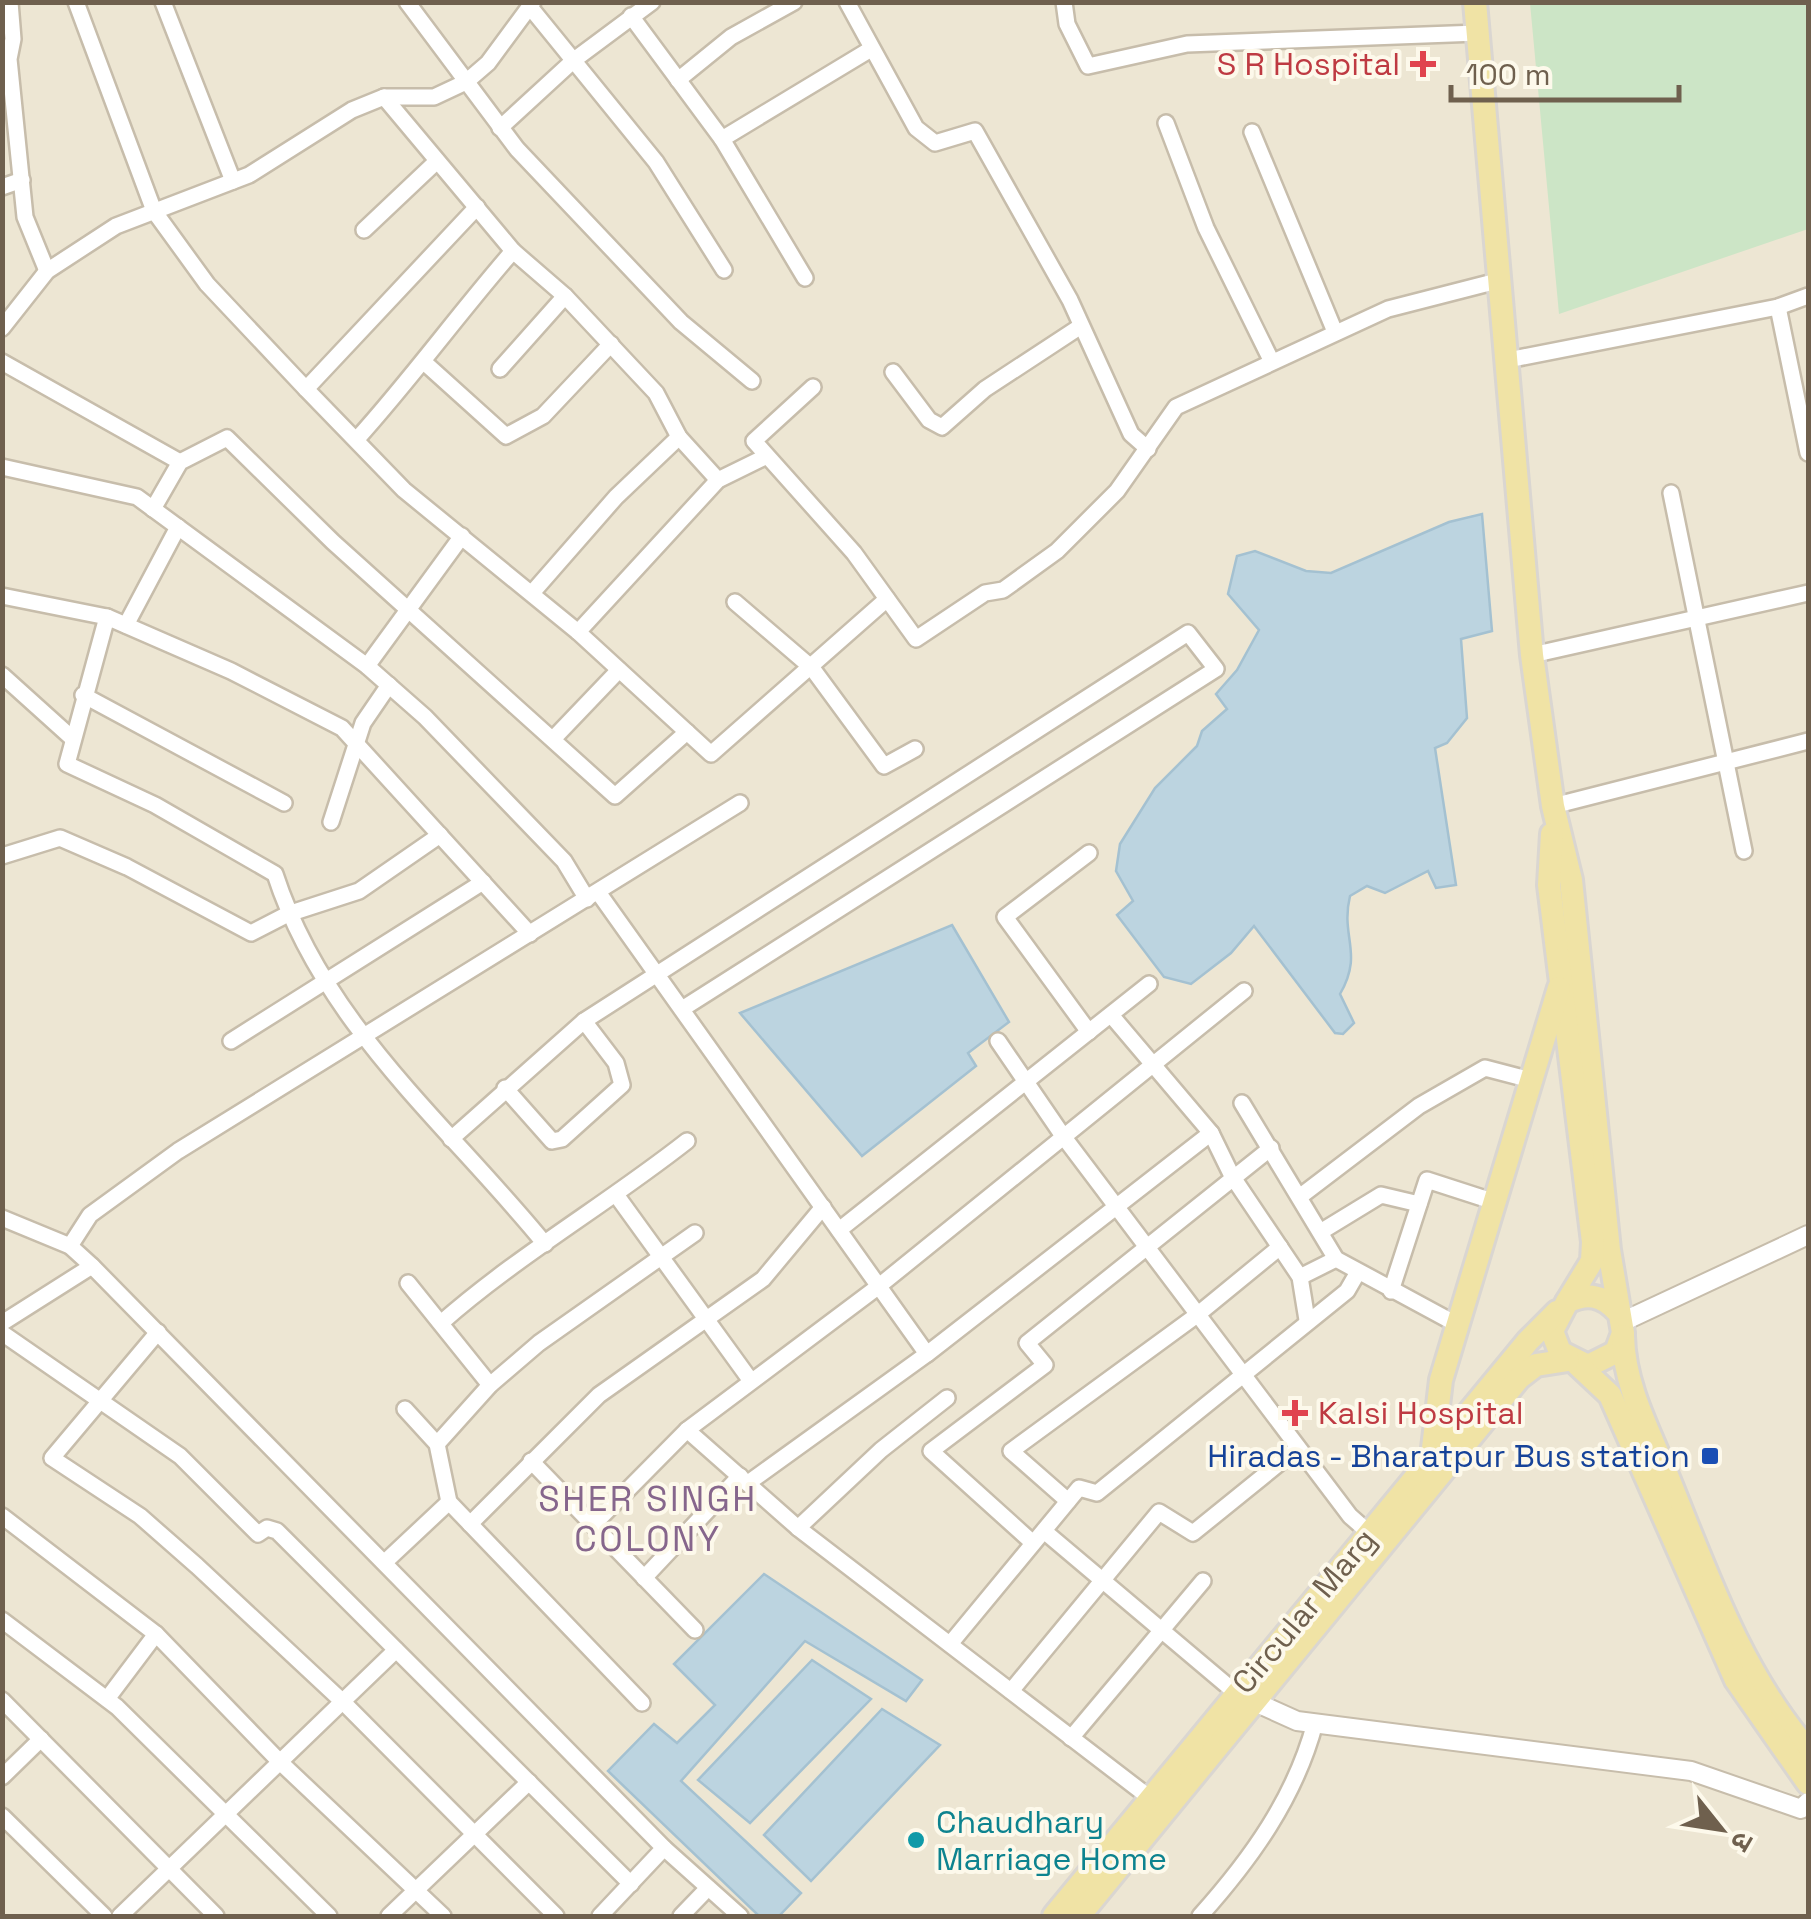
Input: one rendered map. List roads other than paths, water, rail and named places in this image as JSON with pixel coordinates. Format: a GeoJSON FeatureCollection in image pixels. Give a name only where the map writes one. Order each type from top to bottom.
{"type":"FeatureCollection","features":[{"type":"Feature","properties":{"kind":"main road"},"geometry":{"type":"LineString","coordinates":[[1475,2],[1532,655],[1553,806],[1571,880],[1627,1378],[1717,1599],[1749,1666],[1808,1750]]}},
{"type":"Feature","properties":{"kind":"main road","name":"Circular Marg"},"geometry":{"type":"LineString","coordinates":[[1375,1539],[1432,1457],[1584,1280],[1594,1242],[1550,885],[1553,806]]}},
{"type":"Feature","properties":{"kind":"main road"},"geometry":{"type":"LineString","coordinates":[[1432,1457],[1442,1380],[1561,980]]}},
{"type":"Feature","properties":{"kind":"main road"},"geometry":{"type":"LineString","coordinates":[[1573,1362],[1608,1360],[1621,1322],[1609,1302],[1588,1295],[1563,1306],[1554,1319],[1554,1342],[1573,1362],[1610,1395],[1736,1680],[1808,1783]]}},
{"type":"Feature","properties":{"kind":"main road","name":"Circular Marg"},"geometry":{"type":"LineString","coordinates":[[1079,1916],[1245,1697],[1375,1539],[1519,1378],[1536,1366],[1573,1362]]}},
{"type":"Feature","properties":{"kind":"main road","name":"Circular Marg"},"geometry":{"type":"LineString","coordinates":[[1054,1916],[1150,1798],[1245,1697]]}},
{"type":"Feature","properties":{"kind":"street"},"geometry":{"type":"LineString","coordinates":[[10,2],[14,39],[6,60],[26,217],[47,271]]}},
{"type":"Feature","properties":{"kind":"street"},"geometry":{"type":"LineString","coordinates":[[76,2],[154,211],[206,284],[404,490],[578,632],[711,754],[887,599]]}},
{"type":"Feature","properties":{"kind":"street"},"geometry":{"type":"LineString","coordinates":[[163,2],[232,181]]}},
{"type":"Feature","properties":{"kind":"street"},"geometry":{"type":"LineString","coordinates":[[407,2],[500,128],[681,322],[752,381]]}},
{"type":"Feature","properties":{"kind":"street"},"geometry":{"type":"LineString","coordinates":[[500,128],[574,60],[652,2]]}},
{"type":"Feature","properties":{"kind":"street"},"geometry":{"type":"LineString","coordinates":[[678,80],[731,37],[794,2]]}},
{"type":"Feature","properties":{"kind":"street"},"geometry":{"type":"LineString","coordinates":[[847,2],[916,128],[934,143],[974,131],[1081,326],[1131,434],[1148,449]]}},
{"type":"Feature","properties":{"kind":"street"},"geometry":{"type":"LineString","coordinates":[[1064,2],[1067,24],[1088,66],[1188,44],[1478,33]]}},
{"type":"Feature","properties":{"kind":"street"},"geometry":{"type":"LineString","coordinates":[[2,328],[47,271],[116,226],[232,181],[352,110],[384,97],[434,97],[466,82],[488,63],[532,5],[656,162],[724,270]]}},
{"type":"Feature","properties":{"kind":"street"},"geometry":{"type":"LineString","coordinates":[[631,16],[722,139],[805,278]]}},
{"type":"Feature","properties":{"kind":"street"},"geometry":{"type":"LineString","coordinates":[[722,139],[871,49]]}},
{"type":"Feature","properties":{"kind":"street"},"geometry":{"type":"LineString","coordinates":[[384,97],[513,251],[565,296],[656,393],[678,437],[718,480]]}},
{"type":"Feature","properties":{"kind":"street"},"geometry":{"type":"LineString","coordinates":[[1166,123],[1206,228],[1271,360]]}},
{"type":"Feature","properties":{"kind":"street"},"geometry":{"type":"LineString","coordinates":[[1252,132],[1334,332]]}},
{"type":"Feature","properties":{"kind":"street"},"geometry":{"type":"LineString","coordinates":[[364,230],[437,161]]}},
{"type":"Feature","properties":{"kind":"street"},"geometry":{"type":"LineString","coordinates":[[2,187],[22,180]]}},
{"type":"Feature","properties":{"kind":"street"},"geometry":{"type":"LineString","coordinates":[[306,388],[477,206]]}},
{"type":"Feature","properties":{"kind":"street"},"geometry":{"type":"LineString","coordinates":[[356,439],[425,363],[444,331],[513,251]]}},
{"type":"Feature","properties":{"kind":"street"},"geometry":{"type":"LineString","coordinates":[[813,387],[754,440],[765,457],[804,494],[916,638],[986,593],[1004,590],[1088,523],[1148,449],[1176,406],[1388,308],[1501,280]]}},
{"type":"Feature","properties":{"kind":"street"},"geometry":{"type":"LineString","coordinates":[[500,368],[565,296]]}},
{"type":"Feature","properties":{"kind":"street"},"geometry":{"type":"LineString","coordinates":[[1508,360],[1778,307],[1808,296]]}},
{"type":"Feature","properties":{"kind":"street"},"geometry":{"type":"LineString","coordinates":[[1778,307],[1808,452]]}},
{"type":"Feature","properties":{"kind":"street"},"geometry":{"type":"LineString","coordinates":[[894,372],[929,420],[942,426],[985,388],[1081,326]]}},
{"type":"Feature","properties":{"kind":"street"},"geometry":{"type":"LineString","coordinates":[[425,363],[506,436],[543,416],[611,344]]}},
{"type":"Feature","properties":{"kind":"street"},"geometry":{"type":"LineString","coordinates":[[2,362],[180,462]]}},
{"type":"Feature","properties":{"kind":"street"},"geometry":{"type":"LineString","coordinates":[[532,593],[616,497],[678,437]]}},
{"type":"Feature","properties":{"kind":"street"},"geometry":{"type":"LineString","coordinates":[[153,508],[180,462],[227,438],[408,611],[616,796],[687,732]]}},
{"type":"Feature","properties":{"kind":"street"},"geometry":{"type":"LineString","coordinates":[[578,632],[718,480],[765,457]]}},
{"type":"Feature","properties":{"kind":"street"},"geometry":{"type":"LineString","coordinates":[[2,466],[137,497],[389,685],[564,861],[656,973],[928,1354]]}},
{"type":"Feature","properties":{"kind":"street"},"geometry":{"type":"LineString","coordinates":[[1671,494],[1744,850]]}},
{"type":"Feature","properties":{"kind":"street"},"geometry":{"type":"LineString","coordinates":[[126,626],[178,527]]}},
{"type":"Feature","properties":{"kind":"street"},"geometry":{"type":"LineString","coordinates":[[367,666],[462,536]]}},
{"type":"Feature","properties":{"kind":"street"},"geometry":{"type":"LineString","coordinates":[[1532,655],[1808,594]]}},
{"type":"Feature","properties":{"kind":"street"},"geometry":{"type":"LineString","coordinates":[[2,596],[107,617],[342,728],[530,934]]}},
{"type":"Feature","properties":{"kind":"street"},"geometry":{"type":"LineString","coordinates":[[735,602],[812,668],[884,766],[915,749]]}},
{"type":"Feature","properties":{"kind":"street"},"geometry":{"type":"LineString","coordinates":[[107,617],[67,764],[155,805],[275,874],[288,914],[362,1038],[545,1244]]}},
{"type":"Feature","properties":{"kind":"street"},"geometry":{"type":"LineString","coordinates":[[451,1139],[584,1022],[1188,633],[1216,668],[682,1009]]}},
{"type":"Feature","properties":{"kind":"street"},"geometry":{"type":"LineString","coordinates":[[554,738],[619,670]]}},
{"type":"Feature","properties":{"kind":"street"},"geometry":{"type":"LineString","coordinates":[[2,675],[72,740]]}},
{"type":"Feature","properties":{"kind":"street"},"geometry":{"type":"LineString","coordinates":[[331,822],[362,723],[389,685]]}},
{"type":"Feature","properties":{"kind":"street"},"geometry":{"type":"LineString","coordinates":[[84,694],[284,804]]}},
{"type":"Feature","properties":{"kind":"street"},"geometry":{"type":"LineString","coordinates":[[1553,806],[1808,741]]}},
{"type":"Feature","properties":{"kind":"street"},"geometry":{"type":"LineString","coordinates":[[70,1246],[90,1215],[108,1199],[178,1150],[740,803]]}},
{"type":"Feature","properties":{"kind":"street"},"geometry":{"type":"LineString","coordinates":[[2,856],[60,838],[127,867],[251,933],[288,914],[359,891],[440,835]]}},
{"type":"Feature","properties":{"kind":"street"},"geometry":{"type":"LineString","coordinates":[[1089,854],[1005,916],[1089,1032]]}},
{"type":"Feature","properties":{"kind":"street"},"geometry":{"type":"LineString","coordinates":[[231,1041],[483,882]]}},
{"type":"Feature","properties":{"kind":"street"},"geometry":{"type":"LineString","coordinates":[[839,1230],[1149,984]]}},
{"type":"Feature","properties":{"kind":"street"},"geometry":{"type":"LineString","coordinates":[[593,1526],[687,1430],[879,1286],[1244,991]]}},
{"type":"Feature","properties":{"kind":"street"},"geometry":{"type":"LineString","coordinates":[[1110,1014],[1211,1133],[1232,1176],[1300,1277],[1307,1320]]}},
{"type":"Feature","properties":{"kind":"street"},"geometry":{"type":"LineString","coordinates":[[505,1088],[552,1141],[562,1139],[622,1084],[616,1063],[584,1022]]}},
{"type":"Feature","properties":{"kind":"street"},"geometry":{"type":"LineString","coordinates":[[998,1041],[1115,1207],[1298,1448],[1375,1539]]}},
{"type":"Feature","properties":{"kind":"street"},"geometry":{"type":"LineString","coordinates":[[1302,1196],[1419,1106],[1485,1068],[1531,1080]]}},
{"type":"Feature","properties":{"kind":"street"},"geometry":{"type":"LineString","coordinates":[[1242,1103],[1302,1196],[1336,1259],[1458,1324]]}},
{"type":"Feature","properties":{"kind":"street"},"geometry":{"type":"LineString","coordinates":[[644,1578],[744,1480],[928,1354],[1211,1133]]}},
{"type":"Feature","properties":{"kind":"street"},"geometry":{"type":"LineString","coordinates":[[441,1323],[483,1286],[617,1196],[686,1140]]}},
{"type":"Feature","properties":{"kind":"street"},"geometry":{"type":"LineString","coordinates":[[1271,1148],[1027,1343],[1045,1365],[931,1451],[1245,1697],[1297,1721],[1691,1771],[1801,1809],[1808,1802]]}},
{"type":"Feature","properties":{"kind":"street"},"geometry":{"type":"LineString","coordinates":[[1391,1291],[1427,1180],[1495,1202]]}},
{"type":"Feature","properties":{"kind":"street"},"geometry":{"type":"LineString","coordinates":[[1322,1231],[1381,1195],[1419,1204]]}},
{"type":"Feature","properties":{"kind":"street"},"geometry":{"type":"LineString","coordinates":[[617,1196],[751,1380]]}},
{"type":"Feature","properties":{"kind":"street"},"geometry":{"type":"LineString","coordinates":[[470,1524],[599,1395],[764,1279],[823,1207]]}},
{"type":"Feature","properties":{"kind":"street"},"geometry":{"type":"LineString","coordinates":[[2,1218],[70,1246],[92,1266],[664,1848],[740,1916]]}},
{"type":"Feature","properties":{"kind":"street"},"geometry":{"type":"LineString","coordinates":[[437,1444],[490,1385],[540,1343],[695,1232]]}},
{"type":"Feature","properties":{"kind":"street"},"geometry":{"type":"LineString","coordinates":[[1621,1322],[1808,1235]]}},
{"type":"Feature","properties":{"kind":"street"},"geometry":{"type":"LineString","coordinates":[[1068,1502],[1010,1452],[1197,1315],[1280,1247]]}},
{"type":"Feature","properties":{"kind":"street"},"geometry":{"type":"LineString","coordinates":[[1300,1277],[1336,1259]]}},
{"type":"Feature","properties":{"kind":"street"},"geometry":{"type":"LineString","coordinates":[[2,1322],[92,1266]]}},
{"type":"Feature","properties":{"kind":"street"},"geometry":{"type":"LineString","coordinates":[[950,1644],[1079,1488],[1097,1493],[1347,1291],[1358,1272]]}},
{"type":"Feature","properties":{"kind":"street"},"geometry":{"type":"LineString","coordinates":[[408,1283],[490,1385]]}},
{"type":"Feature","properties":{"kind":"street"},"geometry":{"type":"LineString","coordinates":[[158,1332],[52,1458],[140,1516],[343,1702],[556,1916]]}},
{"type":"Feature","properties":{"kind":"street"},"geometry":{"type":"LineString","coordinates":[[2,1333],[180,1456],[258,1534],[267,1528],[277,1532],[631,1884]]}},
{"type":"Feature","properties":{"kind":"street"},"geometry":{"type":"LineString","coordinates":[[798,1528],[880,1450],[948,1398]]}},
{"type":"Feature","properties":{"kind":"street"},"geometry":{"type":"LineString","coordinates":[[406,1409],[437,1444],[448,1502],[642,1702]]}},
{"type":"Feature","properties":{"kind":"street"},"geometry":{"type":"LineString","coordinates":[[687,1430],[798,1528],[1150,1798]]}},
{"type":"Feature","properties":{"kind":"street"},"geometry":{"type":"LineString","coordinates":[[1011,1691],[1159,1512],[1192,1533],[1298,1448]]}},
{"type":"Feature","properties":{"kind":"street"},"geometry":{"type":"LineString","coordinates":[[531,1461],[695,1630]]}},
{"type":"Feature","properties":{"kind":"street"},"geometry":{"type":"LineString","coordinates":[[385,1562],[448,1502]]}},
{"type":"Feature","properties":{"kind":"street"},"geometry":{"type":"LineString","coordinates":[[2,1516],[156,1634],[280,1762],[443,1916]]}},
{"type":"Feature","properties":{"kind":"street"},"geometry":{"type":"LineString","coordinates":[[1071,1738],[1203,1581]]}},
{"type":"Feature","properties":{"kind":"street"},"geometry":{"type":"LineString","coordinates":[[2,1620],[106,1699],[329,1916]]}},
{"type":"Feature","properties":{"kind":"street"},"geometry":{"type":"LineString","coordinates":[[106,1699],[156,1634]]}},
{"type":"Feature","properties":{"kind":"street"},"geometry":{"type":"LineString","coordinates":[[120,1916],[396,1650]]}},
{"type":"Feature","properties":{"kind":"street"},"geometry":{"type":"LineString","coordinates":[[2,1700],[216,1916]]}},
{"type":"Feature","properties":{"kind":"street"},"geometry":{"type":"LineString","coordinates":[[1200,1916],[1252,1854],[1302,1772],[1315,1724]]}},
{"type":"Feature","properties":{"kind":"street"},"geometry":{"type":"LineString","coordinates":[[2,1776],[41,1739]]}},
{"type":"Feature","properties":{"kind":"street"},"geometry":{"type":"LineString","coordinates":[[390,1916],[529,1782]]}},
{"type":"Feature","properties":{"kind":"street"},"geometry":{"type":"LineString","coordinates":[[2,1816],[104,1916]]}},
{"type":"Feature","properties":{"kind":"street"},"geometry":{"type":"LineString","coordinates":[[600,1916],[664,1848]]}},
{"type":"Feature","properties":{"kind":"street"},"geometry":{"type":"LineString","coordinates":[[681,1916],[708,1888]]}},
{"type":"Feature","properties":{"kind":"water"},"geometry":{"type":"Polygon","coordinates":[[[1482,514],[1492,631],[1461,639],[1467,718],[1447,743],[1435,748],[1456,885],[1436,888],[1428,871],[1385,893],[1367,886],[1350,896],[1350,967],[1340,994],[1354,1023],[1343,1034],[1335,1033],[1254,926],[1231,953],[1191,984],[1164,977],[1117,915],[1133,901],[1116,871],[1120,844],[1155,788],[1197,746],[1202,731],[1227,709],[1216,694],[1237,670],[1259,630],[1228,594],[1237,556],[1255,551],[1306,571],[1331,573],[1449,522],[1482,514]]]}},
{"type":"Feature","properties":{"kind":"water"},"geometry":{"type":"Polygon","coordinates":[[[952,925],[1009,1022],[968,1053],[976,1066],[862,1156],[740,1013],[952,925]]]}},
{"type":"Feature","properties":{"kind":"water"},"geometry":{"type":"Polygon","coordinates":[[[764,1574],[922,1680],[906,1701],[805,1641],[681,1781],[801,1893],[779,1916],[759,1916],[608,1771],[654,1724],[677,1743],[715,1705],[674,1664],[764,1574]]]}},
{"type":"Feature","properties":{"kind":"water"},"geometry":{"type":"Polygon","coordinates":[[[812,1660],[871,1699],[750,1823],[698,1780],[812,1660]]]}},
{"type":"Feature","properties":{"kind":"water"},"geometry":{"type":"Polygon","coordinates":[[[882,1709],[940,1745],[811,1881],[764,1835],[882,1709]]]}},
{"type":"Feature","properties":{"kind":"place","name":"S R Hospital"},"geometry":{"type":"Point","coordinates":[1423,64]}},
{"type":"Feature","properties":{"kind":"place","name":"Kalsi Hospital"},"geometry":{"type":"Point","coordinates":[1295,1413]}},
{"type":"Feature","properties":{"kind":"place","name":"Hiradas - Bharatpur Bus station"},"geometry":{"type":"Point","coordinates":[1710,1456]}},
{"type":"Feature","properties":{"kind":"place","name":"Chaudhary Marriage Home"},"geometry":{"type":"Point","coordinates":[916,1840]}},
{"type":"Feature","properties":{"kind":"district","name":"SHER SINGH COLONY"},"geometry":{"type":"Point","coordinates":[648,1519]}}]}
